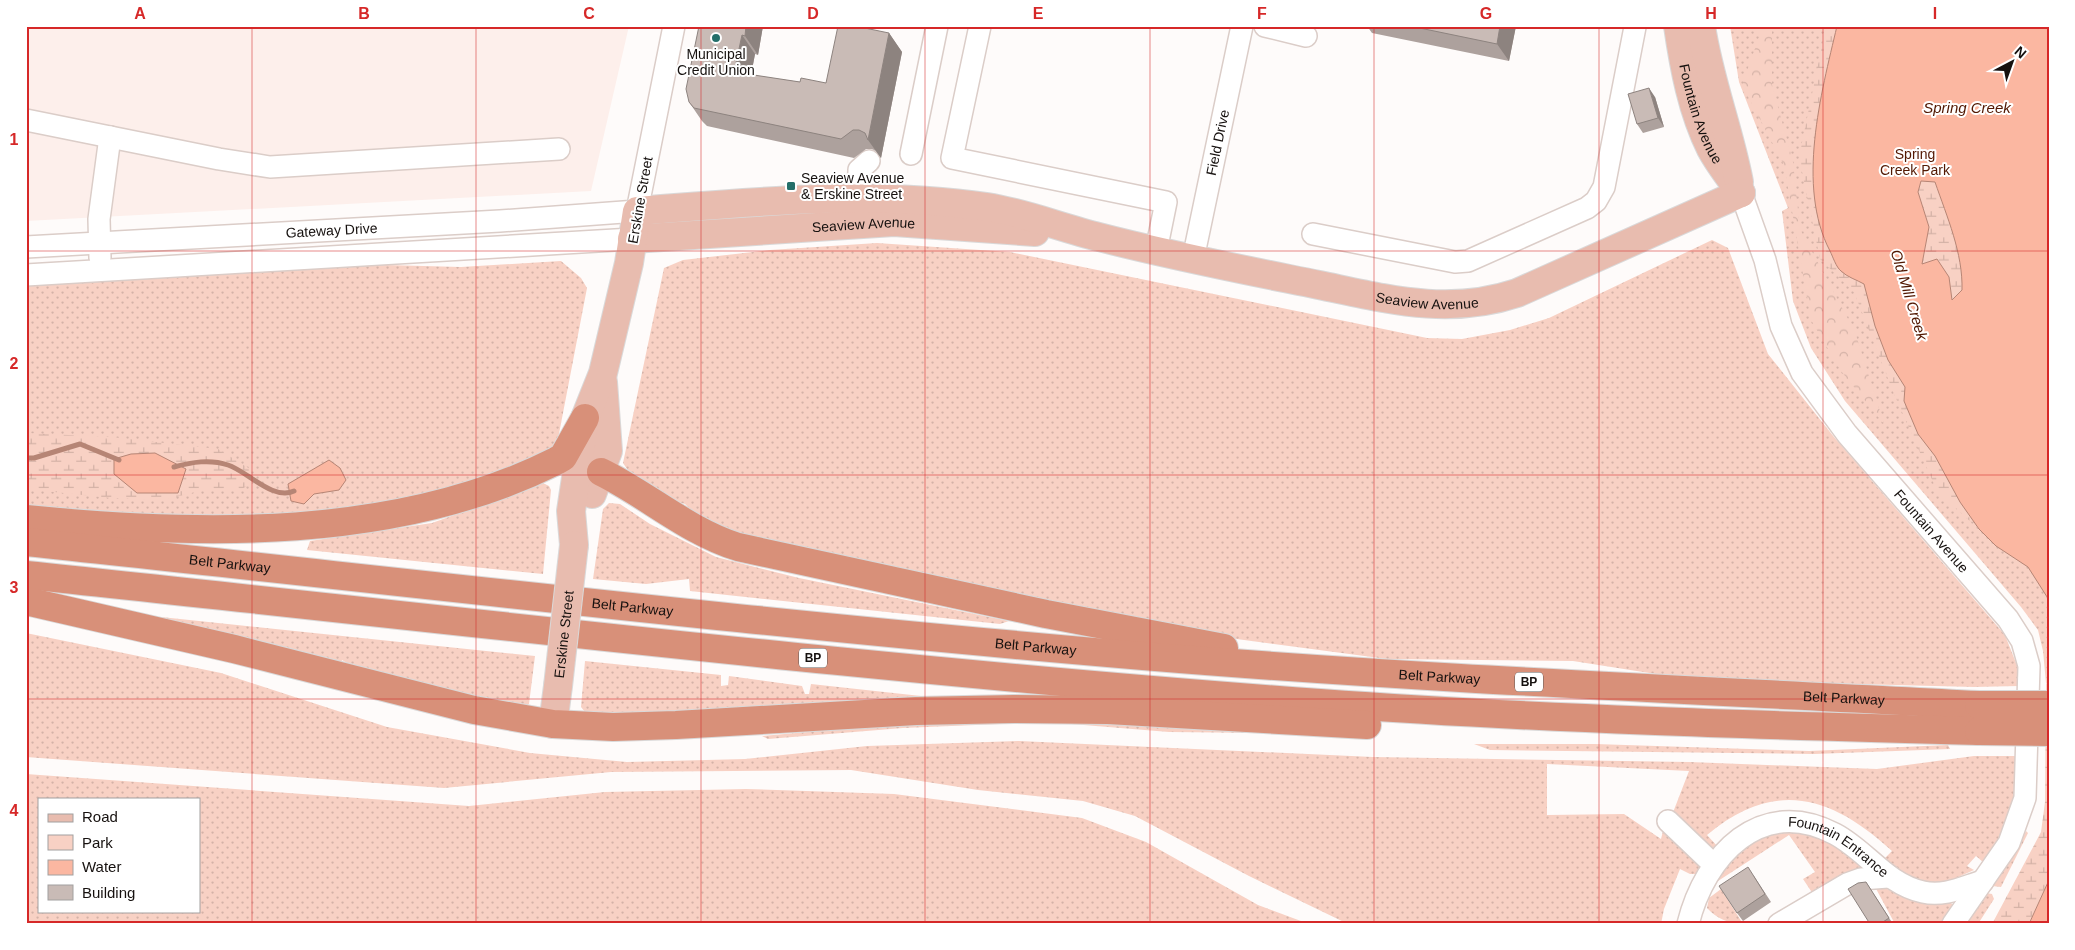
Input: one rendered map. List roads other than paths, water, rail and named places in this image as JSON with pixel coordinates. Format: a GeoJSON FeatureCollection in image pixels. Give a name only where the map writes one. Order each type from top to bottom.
{"type":"FeatureCollection","features":[{"type":"Feature","properties":{"kind":"highway"},"geometry":{"type":"LineString","coordinates":[[26,519],[119,526],[209,528],[334,523],[409,512],[491,490],[556,461],[563,457],[585,418]]}},
{"type":"Feature","properties":{"kind":"highway"},"geometry":{"type":"LineString","coordinates":[[601,472],[619,481],[662,510],[701,532],[738,547],[1046,614],[1198,642],[1321,669]]}},
{"type":"Feature","properties":{"kind":"highway","name":"Belt Parkway"},"geometry":{"type":"LineString","coordinates":[[26,542],[960,640],[1979,718],[2049,732]]}},
{"type":"Feature","properties":{"kind":"highway","name":"Belt Parkway"},"geometry":{"type":"LineString","coordinates":[[26,575],[972,674],[1286,700],[1601,720],[1979,718],[2049,706]]}},
{"type":"Feature","properties":{"kind":"highway"},"geometry":{"type":"LineString","coordinates":[[26,601],[234,649],[474,710],[554,724],[613,726],[676,725],[916,711],[1014,708],[1108,710],[1438,729],[1601,720]]}},
{"type":"Feature","properties":{"kind":"main road","name":"Fountain Avenue"},"geometry":{"type":"LineString","coordinates":[[1678,26],[1686,72],[1703,129],[1712,150],[1741,193]]}},
{"type":"Feature","properties":{"kind":"main road","name":"Fountain Avenue"},"geometry":{"type":"LineString","coordinates":[[1701,26],[1712,81],[1732,143],[1741,193]]}},
{"type":"Feature","properties":{"kind":"main road","name":"Seaview Avenue"},"geometry":{"type":"LineString","coordinates":[[637,211],[858,198],[914,199],[990,208],[1054,222],[1096,236],[1193,259],[1406,302],[1447,306],[1499,299],[1517,293],[1741,193]]}},
{"type":"Feature","properties":{"kind":"main road","name":"Erskine Street"},"geometry":{"type":"LineString","coordinates":[[554,724],[574,545],[571,511],[585,418],[603,373],[629,263],[637,211]]}},
{"type":"Feature","properties":{"kind":"main road","name":"Seaview Avenue"},"geometry":{"type":"LineString","coordinates":[[632,239],[894,222],[1096,236]]}},
{"type":"Feature","properties":{"kind":"main road","name":"Erskine Street"},"geometry":{"type":"LineString","coordinates":[[574,545],[608,451],[603,373]]}},
{"type":"Feature","properties":{"kind":"street","name":"Erskine Street"},"geometry":{"type":"LineString","coordinates":[[637,211],[674,26]]}},
{"type":"Feature","properties":{"kind":"street"},"geometry":{"type":"LineString","coordinates":[[911,154],[937,26]]}},
{"type":"Feature","properties":{"kind":"street"},"geometry":{"type":"LineString","coordinates":[[980,26],[952,158],[1166,202],[1156,251]]}},
{"type":"Feature","properties":{"kind":"street","name":"Field Drive"},"geometry":{"type":"LineString","coordinates":[[1193,259],[1242,26]]}},
{"type":"Feature","properties":{"kind":"street"},"geometry":{"type":"LineString","coordinates":[[1265,26],[1306,36]]}},
{"type":"Feature","properties":{"kind":"street"},"geometry":{"type":"LineString","coordinates":[[1313,234],[1455,262],[1468,261],[1587,208],[1596,201],[1604,187],[1635,26]]}},
{"type":"Feature","properties":{"kind":"street"},"geometry":{"type":"LineString","coordinates":[[26,120],[239,163],[270,167],[559,149]]}},
{"type":"Feature","properties":{"kind":"street"},"geometry":{"type":"LineString","coordinates":[[101,270],[100,213],[110,137]]}},
{"type":"Feature","properties":{"kind":"street"},"geometry":{"type":"LineString","coordinates":[[858,198],[862,163]]}},
{"type":"Feature","properties":{"kind":"street","name":"Fountain Avenue"},"geometry":{"type":"LineString","coordinates":[[1741,193],[1765,260],[1781,326],[1794,358],[1807,380],[1852,440],[2008,619],[2018,633],[2025,648],[2029,675],[2025,798],[2009,843],[1982,881]]}},
{"type":"Feature","properties":{"kind":"street","name":"Gateway Drive"},"geometry":{"type":"LineString","coordinates":[[26,247],[500,221],[637,211]]}},
{"type":"Feature","properties":{"kind":"street","name":"Gateway Drive"},"geometry":{"type":"LineString","coordinates":[[26,275],[632,239]]}},
{"type":"Feature","properties":{"kind":"street"},"geometry":{"type":"LineString","coordinates":[[1668,821],[1713,864]]}},
{"type":"Feature","properties":{"kind":"street","name":"Fountain Entrance"},"geometry":{"type":"LineString","coordinates":[[1696,922],[1697,894],[1713,864],[1729,846],[1745,835],[1774,824],[1794,822],[1811,824],[1835,833],[1888,876],[1914,890],[1931,894],[1949,892],[1982,881]]}},
{"type":"Feature","properties":{"kind":"street"},"geometry":{"type":"LineString","coordinates":[[1779,924],[1840,887],[1861,879],[1888,876]]}},
{"type":"Feature","properties":{"kind":"street"},"geometry":{"type":"LineString","coordinates":[[1953,924],[1982,881]]}},
{"type":"Feature","properties":{"kind":"water","name":"Spring Creek"},"geometry":{"type":"Polygon","coordinates":[[[1837,26],[2049,26],[2049,600],[2028,567],[1996,546],[1979,529],[1960,502],[1935,456],[1918,434],[1904,401],[1905,387],[1888,360],[1875,326],[1864,284],[1841,271],[1830,251],[1820,225],[1815,198],[1813,169],[1815,140],[1824,81],[1837,26]],[[1921,181],[1918,192],[1929,227],[1922,264],[1937,259],[1949,277],[1952,300],[1962,290],[1960,262],[1935,182],[1921,181]]]}},
{"type":"Feature","properties":{"kind":"water"},"geometry":{"type":"Polygon","coordinates":[[[155,453],[186,469],[178,493],[137,493],[114,474],[114,459],[131,454],[155,453]]]}},
{"type":"Feature","properties":{"kind":"water"},"geometry":{"type":"Polygon","coordinates":[[[329,460],[340,468],[346,480],[339,490],[314,494],[304,504],[291,501],[288,484],[329,460]]]}},
{"type":"Feature","properties":{"kind":"water"},"geometry":{"type":"Polygon","coordinates":[[[2049,880],[2049,924],[2029,924],[2049,880]]]}},
{"type":"Feature","properties":{"kind":"waterway"},"geometry":{"type":"LineString","coordinates":[[26,458],[34,458],[80,444],[119,460]]}},
{"type":"Feature","properties":{"kind":"waterway"},"geometry":{"type":"LineString","coordinates":[[174,467],[201,462],[221,463],[235,468],[269,489],[286,493],[294,491]]}},
{"type":"Feature","properties":{"kind":"place","name":"Municipal Credit Union"},"geometry":{"type":"Point","coordinates":[716,38]}},
{"type":"Feature","properties":{"kind":"place","name":"Seaview Avenue & Erskine Street"},"geometry":{"type":"Point","coordinates":[791,186]}},
{"type":"Feature","properties":{"kind":"park label","name":"Spring Creek Park"},"geometry":{"type":"Point","coordinates":[1915,162]}},
{"type":"Feature","properties":{"kind":"water label","name":"Old Mill Creek"},"geometry":{"type":"Point","coordinates":[1909,295]}}]}
